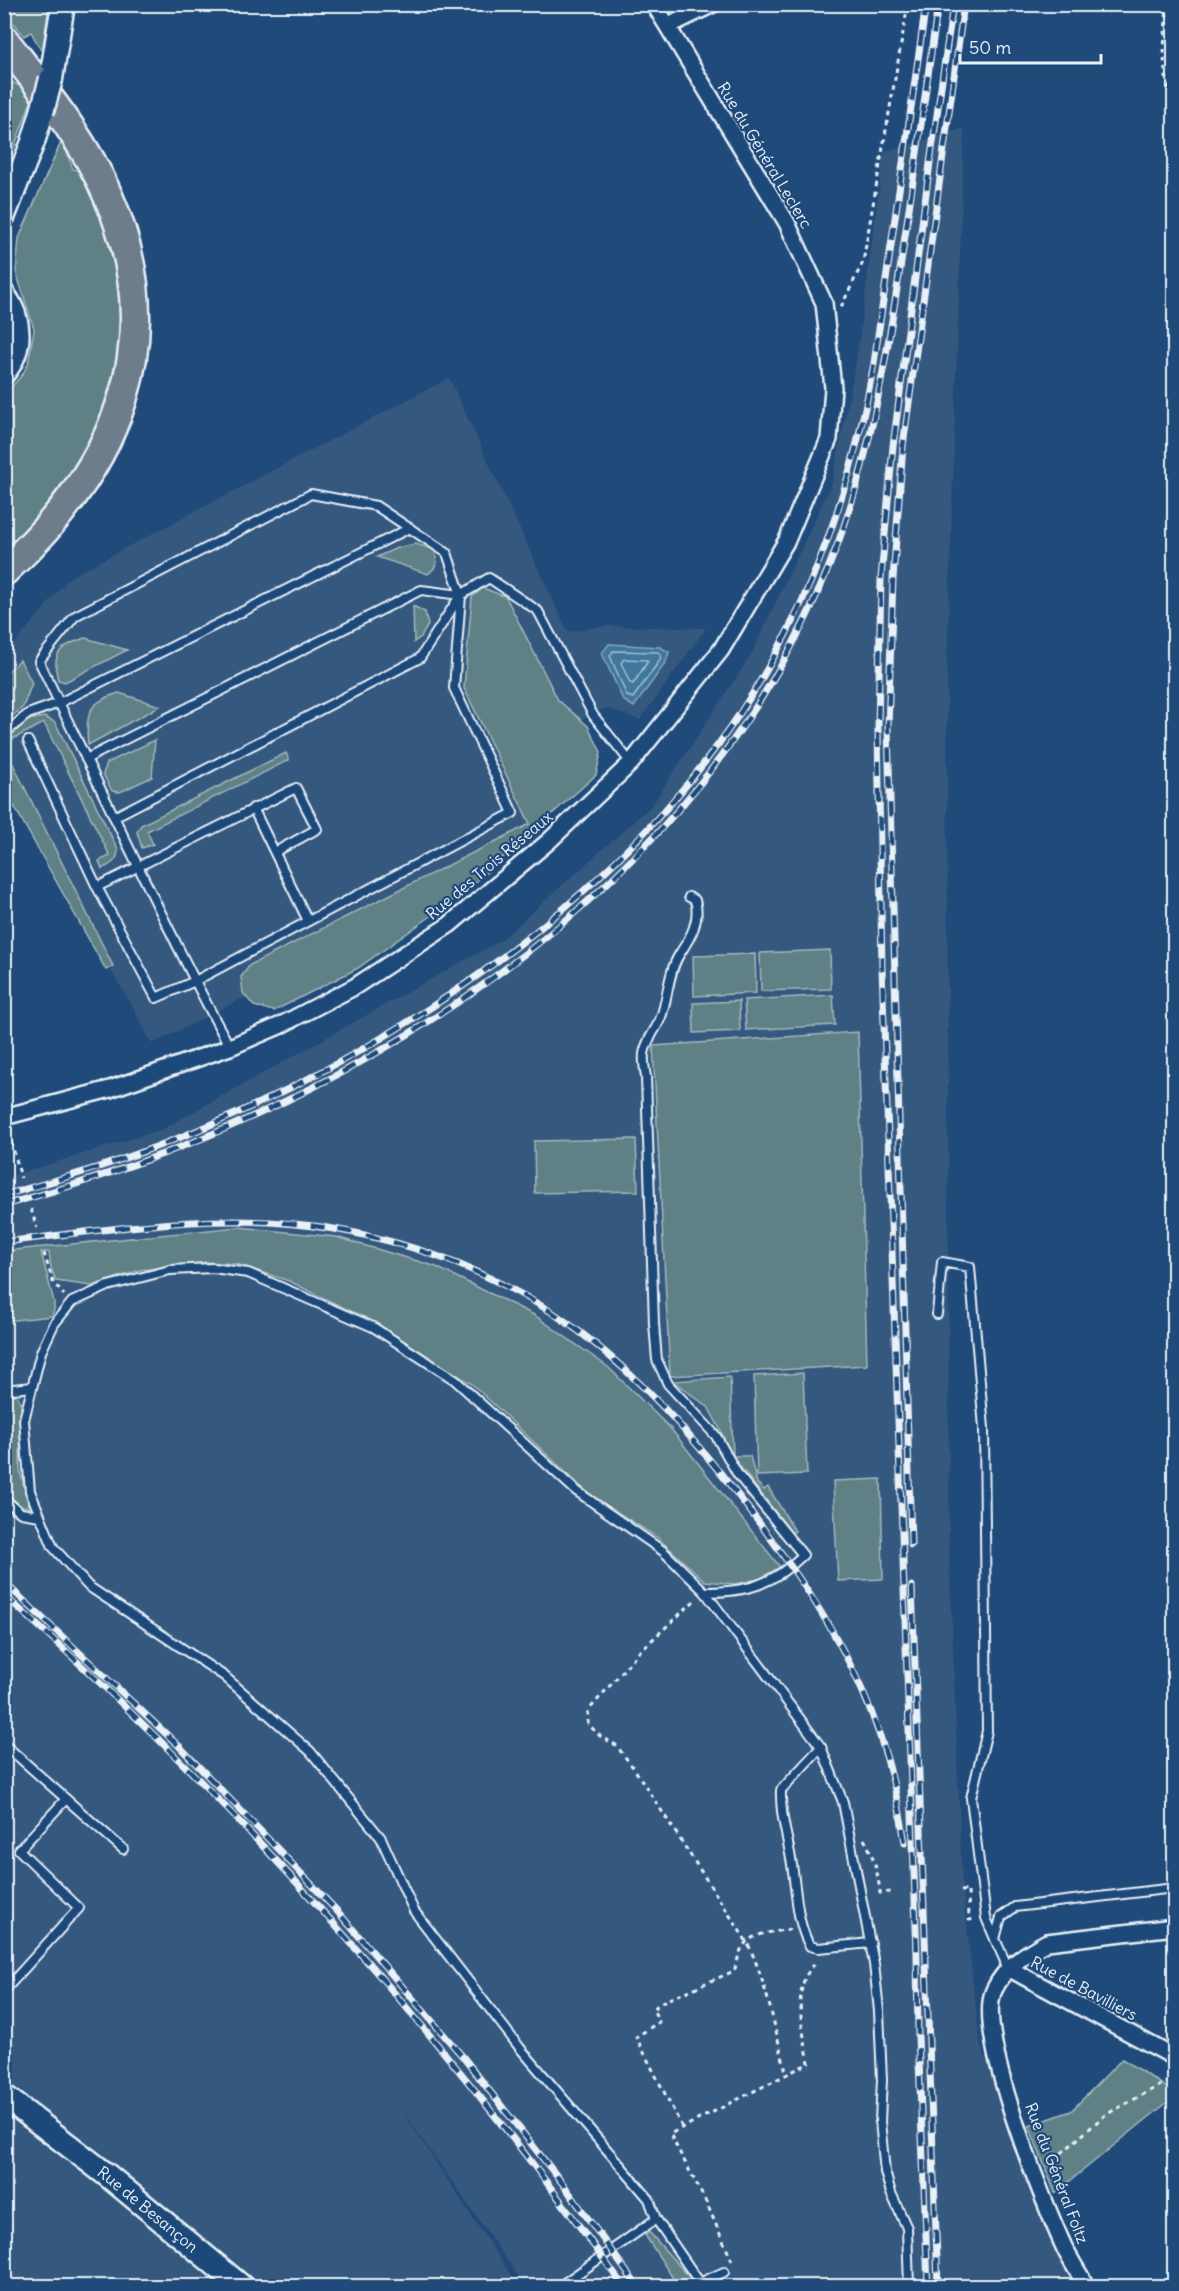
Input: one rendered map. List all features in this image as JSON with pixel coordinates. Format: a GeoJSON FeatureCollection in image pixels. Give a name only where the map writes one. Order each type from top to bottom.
{"type":"FeatureCollection","features":[{"type":"Feature","properties":{"kind":"highway"},"geometry":{"type":"LineString","coordinates":[[4,40],[82,146],[108,195],[130,266],[136,329],[122,404],[98,459],[62,510],[4,571]]}},
{"type":"Feature","properties":{"kind":"main road"},"geometry":{"type":"LineString","coordinates":[[4,215],[33,142],[42,112],[51,79],[63,4]]}},
{"type":"Feature","properties":{"kind":"main road"},"geometry":{"type":"LineString","coordinates":[[4,296],[16,316],[18,338],[12,359],[4,372]]}},
{"type":"Feature","properties":{"kind":"main road","name":"Rue de Besançon"},"geometry":{"type":"LineString","coordinates":[[4,2096],[107,2175],[241,2286]]}},
{"type":"Feature","properties":{"kind":"street","name":"Rue du Général Leclerc"},"geometry":{"type":"LineString","coordinates":[[654,4],[788,223],[824,303],[833,388],[829,439]]}},
{"type":"Feature","properties":{"kind":"street"},"geometry":{"type":"LineString","coordinates":[[668,26],[713,4]]}},
{"type":"Feature","properties":{"kind":"street","name":"Rue des Trois Réseaux"},"geometry":{"type":"LineString","coordinates":[[5,1117],[110,1089],[230,1047],[279,1026],[354,987],[449,925],[549,841],[631,763],[721,650],[787,540],[829,439]]}},
{"type":"Feature","properties":{"kind":"street"},"geometry":{"type":"LineString","coordinates":[[1008,1968],[1029,1951],[1047,1942],[1174,1927]]}},
{"type":"Feature","properties":{"kind":"street","name":"Rue de Bavilliers"},"geometry":{"type":"LineString","coordinates":[[1008,1968],[1174,2057]]}},
{"type":"Feature","properties":{"kind":"street","name":"Rue du Général Foltz"},"geometry":{"type":"LineString","coordinates":[[1008,1968],[993,1991],[989,2017],[993,2044],[1020,2137],[1065,2248],[1086,2286]]}},
{"type":"Feature","properties":{"kind":"lane"},"geometry":{"type":"LineString","coordinates":[[28,741],[98,887],[156,998],[195,981],[513,813],[453,688],[460,595],[447,553],[376,506],[311,494],[75,616],[39,661],[137,866],[195,981],[230,1047]]}},
{"type":"Feature","properties":{"kind":"lane"},"geometry":{"type":"LineString","coordinates":[[4,734],[28,714],[59,703],[410,528]]}},
{"type":"Feature","properties":{"kind":"lane"},"geometry":{"type":"LineString","coordinates":[[114,817],[420,658],[460,595],[489,578],[537,611],[593,715],[631,763]]}},
{"type":"Feature","properties":{"kind":"lane"},"geometry":{"type":"LineString","coordinates":[[86,759],[421,590],[460,595]]}},
{"type":"Feature","properties":{"kind":"lane"},"geometry":{"type":"LineString","coordinates":[[98,887],[296,788],[316,830],[275,852]]}},
{"type":"Feature","properties":{"kind":"lane"},"geometry":{"type":"LineString","coordinates":[[253,808],[308,921]]}},
{"type":"Feature","properties":{"kind":"lane"},"geometry":{"type":"LineString","coordinates":[[689,897],[696,900],[698,911],[692,935],[679,955],[661,1019],[647,1039],[644,1056],[657,1360],[668,1384],[716,1436],[738,1475],[803,1555],[792,1566],[770,1581],[753,1588],[729,1592],[705,1592]]}},
{"type":"Feature","properties":{"kind":"lane"},"geometry":{"type":"LineString","coordinates":[[938,1314],[942,1262],[970,1267],[984,1428],[987,1731],[971,1798],[986,1918],[1008,1968]]}},
{"type":"Feature","properties":{"kind":"lane"},"geometry":{"type":"LineString","coordinates":[[724,2272],[700,2283],[656,2219],[649,2199],[520,2048],[414,1911],[381,1838],[310,1751],[224,1676],[88,1586],[53,1547],[30,1491],[24,1420],[45,1342],[54,1324],[72,1302],[108,1286],[170,1269],[213,1268],[249,1273],[373,1327],[455,1380],[574,1490],[663,1551],[705,1592],[821,1747],[843,1802],[871,1943],[879,2011],[882,2079],[880,2121],[885,2172],[891,2193],[907,2228],[909,2286]]}},
{"type":"Feature","properties":{"kind":"lane"},"geometry":{"type":"LineString","coordinates":[[4,1390],[32,1387]]}},
{"type":"Feature","properties":{"kind":"lane"},"geometry":{"type":"LineString","coordinates":[[4,1499],[21,1513],[40,1516]]}},
{"type":"Feature","properties":{"kind":"lane"},"geometry":{"type":"LineString","coordinates":[[4,1744],[123,1849]]}},
{"type":"Feature","properties":{"kind":"lane"},"geometry":{"type":"LineString","coordinates":[[821,1747],[781,1790],[780,1806],[802,1927],[810,1946],[818,1948],[871,1943]]}},
{"type":"Feature","properties":{"kind":"lane"},"geometry":{"type":"LineString","coordinates":[[4,1991],[79,1908],[19,1850],[66,1799]]}},
{"type":"Feature","properties":{"kind":"lane"},"geometry":{"type":"LineString","coordinates":[[995,1939],[1001,1917],[1015,1907],[1174,1888]]}},
{"type":"Feature","properties":{"kind":"lane"},"geometry":{"type":"LineString","coordinates":[[560,2286],[656,2219]]}},
{"type":"Feature","properties":{"kind":"path"},"geometry":{"type":"LineString","coordinates":[[826,324],[834,323],[863,262],[908,4]]}},
{"type":"Feature","properties":{"kind":"path"},"geometry":{"type":"LineString","coordinates":[[1167,4],[1165,66],[1169,90],[1174,99]]}},
{"type":"Feature","properties":{"kind":"path"},"geometry":{"type":"LineString","coordinates":[[5,1117],[21,1178]]}},
{"type":"Feature","properties":{"kind":"path"},"geometry":{"type":"LineString","coordinates":[[32,1209],[38,1228]]}},
{"type":"Feature","properties":{"kind":"path"},"geometry":{"type":"LineString","coordinates":[[44,1253],[53,1282],[72,1302]]}},
{"type":"Feature","properties":{"kind":"path"},"geometry":{"type":"LineString","coordinates":[[705,1592],[639,1652],[588,1711],[588,1724],[600,1736],[616,1745],[635,1770],[747,1942],[767,1998],[787,2075]]}},
{"type":"Feature","properties":{"kind":"path"},"geometry":{"type":"LineString","coordinates":[[682,2127],[636,2037],[660,2022],[652,2009],[662,2002],[734,1971],[743,1946],[747,1942],[767,1933],[802,1927]]}},
{"type":"Feature","properties":{"kind":"path"},"geometry":{"type":"LineString","coordinates":[[724,2272],[735,2268],[706,2202],[670,2134],[808,2063],[800,1994],[809,1968],[816,1963]]}},
{"type":"Feature","properties":{"kind":"path"},"geometry":{"type":"LineString","coordinates":[[1035,2176],[1105,2115],[1174,2078]]}},
{"type":"Feature","properties":{"kind":"shaded area"},"geometry":{"type":"Polygon","coordinates":[[[964,128],[947,667],[949,1547],[962,1883],[980,2044],[1072,2286],[525,2286],[392,2096],[518,2286],[5,2286],[5,1178],[163,1129],[501,940],[652,805],[751,655],[832,483],[857,356],[884,152],[964,128]]]}},
{"type":"Feature","properties":{"kind":"shaded area"},"geometry":{"type":"Polygon","coordinates":[[[449,378],[568,632],[603,626],[706,628],[640,720],[605,708],[576,723],[589,776],[440,899],[152,1044],[132,1005],[90,937],[5,768],[5,655],[70,577],[449,378]]]}},
{"type":"Feature","properties":{"kind":"green space"},"geometry":{"type":"Polygon","coordinates":[[[5,4],[49,5],[42,52],[31,32],[24,36],[5,12],[5,4]]]}},
{"type":"Feature","properties":{"kind":"green space"},"geometry":{"type":"Polygon","coordinates":[[[5,60],[15,74],[8,80],[29,91],[31,101],[5,173],[5,60]]]}},
{"type":"Feature","properties":{"kind":"green space"},"geometry":{"type":"Polygon","coordinates":[[[62,140],[73,169],[86,173],[127,298],[120,377],[87,459],[5,561],[5,394],[22,375],[28,364],[34,329],[16,272],[19,238],[62,140]]]}},
{"type":"Feature","properties":{"kind":"green space"},"geometry":{"type":"Polygon","coordinates":[[[415,544],[434,549],[436,563],[428,574],[377,557],[397,548],[415,544]]]}},
{"type":"Feature","properties":{"kind":"green space"},"geometry":{"type":"Polygon","coordinates":[[[483,588],[506,597],[558,700],[588,726],[601,752],[596,775],[462,894],[358,968],[274,1011],[254,1006],[243,993],[241,977],[250,965],[530,824],[464,688],[472,597],[483,588]]]}},
{"type":"Feature","properties":{"kind":"green space"},"geometry":{"type":"Polygon","coordinates":[[[413,606],[425,612],[428,625],[421,637],[414,642],[413,606]]]}},
{"type":"Feature","properties":{"kind":"green space"},"geometry":{"type":"Polygon","coordinates":[[[85,638],[127,650],[65,682],[58,680],[56,663],[60,652],[69,644],[85,638]]]}},
{"type":"Feature","properties":{"kind":"green space"},"geometry":{"type":"Polygon","coordinates":[[[20,660],[32,683],[23,707],[5,722],[5,674],[20,660]]]}},
{"type":"Feature","properties":{"kind":"green space"},"geometry":{"type":"Polygon","coordinates":[[[119,693],[160,706],[88,745],[87,725],[91,711],[101,701],[119,693]]]}},
{"type":"Feature","properties":{"kind":"green space"},"geometry":{"type":"Polygon","coordinates":[[[44,717],[55,722],[118,850],[115,860],[102,869],[99,861],[110,856],[44,723],[5,743],[5,739],[28,720],[44,717]]]}},
{"type":"Feature","properties":{"kind":"green space"},"geometry":{"type":"Polygon","coordinates":[[[155,740],[152,777],[120,792],[112,791],[103,774],[107,763],[155,740]]]}},
{"type":"Feature","properties":{"kind":"green space"},"geometry":{"type":"Polygon","coordinates":[[[5,748],[113,966],[106,970],[5,790],[5,748]]]}},
{"type":"Feature","properties":{"kind":"green space"},"geometry":{"type":"Polygon","coordinates":[[[286,753],[289,760],[147,831],[153,844],[142,848],[137,832],[141,825],[286,753]]]}},
{"type":"Feature","properties":{"kind":"green space"},"geometry":{"type":"Polygon","coordinates":[[[830,950],[831,989],[761,991],[760,953],[830,950]]]}},
{"type":"Feature","properties":{"kind":"green space"},"geometry":{"type":"Polygon","coordinates":[[[755,954],[756,993],[694,996],[693,956],[755,954]]]}},
{"type":"Feature","properties":{"kind":"green space"},"geometry":{"type":"Polygon","coordinates":[[[833,995],[835,1025],[746,1030],[744,1000],[833,995]]]}},
{"type":"Feature","properties":{"kind":"green space"},"geometry":{"type":"Polygon","coordinates":[[[739,1001],[740,1031],[694,1033],[693,1003],[739,1001]]]}},
{"type":"Feature","properties":{"kind":"green space"},"geometry":{"type":"Polygon","coordinates":[[[858,1032],[867,1365],[670,1376],[653,1046],[858,1032]]]}},
{"type":"Feature","properties":{"kind":"green space"},"geometry":{"type":"Polygon","coordinates":[[[636,1139],[638,1191],[535,1193],[534,1141],[636,1139]]]}},
{"type":"Feature","properties":{"kind":"green space"},"geometry":{"type":"Polygon","coordinates":[[[238,1227],[336,1237],[434,1266],[534,1315],[608,1367],[671,1429],[780,1567],[759,1579],[735,1584],[705,1581],[658,1538],[589,1494],[472,1384],[377,1324],[289,1281],[236,1264],[206,1262],[140,1270],[92,1286],[56,1281],[51,1268],[49,1252],[41,1252],[54,1302],[52,1316],[5,1321],[5,1251],[238,1227]]]}},
{"type":"Feature","properties":{"kind":"green space"},"geometry":{"type":"Polygon","coordinates":[[[803,1373],[807,1474],[757,1476],[754,1376],[803,1373]]]}},
{"type":"Feature","properties":{"kind":"green space"},"geometry":{"type":"Polygon","coordinates":[[[730,1377],[733,1456],[750,1456],[757,1483],[764,1490],[768,1487],[795,1531],[792,1533],[731,1455],[708,1407],[673,1381],[730,1377]]]}},
{"type":"Feature","properties":{"kind":"green space"},"geometry":{"type":"Polygon","coordinates":[[[5,1395],[15,1395],[19,1398],[21,1407],[20,1470],[29,1507],[21,1506],[5,1492],[5,1395]]]}},
{"type":"Feature","properties":{"kind":"green space"},"geometry":{"type":"Polygon","coordinates":[[[881,1479],[883,1579],[838,1581],[833,1481],[881,1479]]]}},
{"type":"Feature","properties":{"kind":"green space"},"geometry":{"type":"Polygon","coordinates":[[[1122,2059],[1174,2092],[1174,2097],[1055,2193],[1029,2126],[1071,2111],[1122,2059]]]}},
{"type":"Feature","properties":{"kind":"green space"},"geometry":{"type":"Polygon","coordinates":[[[649,2232],[696,2286],[678,2286],[645,2235],[649,2232]]]}},
{"type":"Feature","properties":{"kind":"water"},"geometry":{"type":"Polygon","coordinates":[[[609,644],[660,647],[669,652],[666,662],[634,707],[623,700],[602,653],[609,644]]]}},
{"type":"Feature","properties":{"kind":"railway"},"geometry":{"type":"LineString","coordinates":[[4,1195],[128,1157],[237,1113],[329,1068],[418,1015],[505,956],[585,889],[659,816],[723,738],[776,653],[794,619],[824,548],[848,476],[874,363],[926,4]]}},
{"type":"Feature","properties":{"kind":"railway"},"geometry":{"type":"LineString","coordinates":[[4,1205],[134,1165],[262,1112],[386,1048],[502,971],[609,882],[702,781],[780,668],[838,543],[849,510],[868,444],[888,343],[938,4]]}},
{"type":"Feature","properties":{"kind":"railway"},"geometry":{"type":"LineString","coordinates":[[928,2286],[882,968],[878,729],[881,578],[893,446],[953,4]]}},
{"type":"Feature","properties":{"kind":"railway"},"geometry":{"type":"LineString","coordinates":[[911,1545],[888,728],[893,579],[903,446],[964,4]]}},
{"type":"Feature","properties":{"kind":"railway"},"geometry":{"type":"LineString","coordinates":[[4,1242],[128,1227],[210,1221],[252,1221],[334,1229],[391,1242],[473,1270],[550,1311],[610,1356],[664,1408],[737,1494],[803,1584],[841,1646],[870,1708],[889,1765],[905,1843]]}},
{"type":"Feature","properties":{"kind":"railway"},"geometry":{"type":"LineString","coordinates":[[4,1582],[179,1746],[338,1912],[463,2057],[563,2184],[637,2286]]}},
{"type":"Feature","properties":{"kind":"railway"},"geometry":{"type":"LineString","coordinates":[[912,1586],[938,2286]]}},
{"type":"Feature","properties":{"kind":"railway"},"geometry":{"type":"LineString","coordinates":[[4,1595],[174,1754],[333,1923],[483,2101],[623,2286]]}}]}
